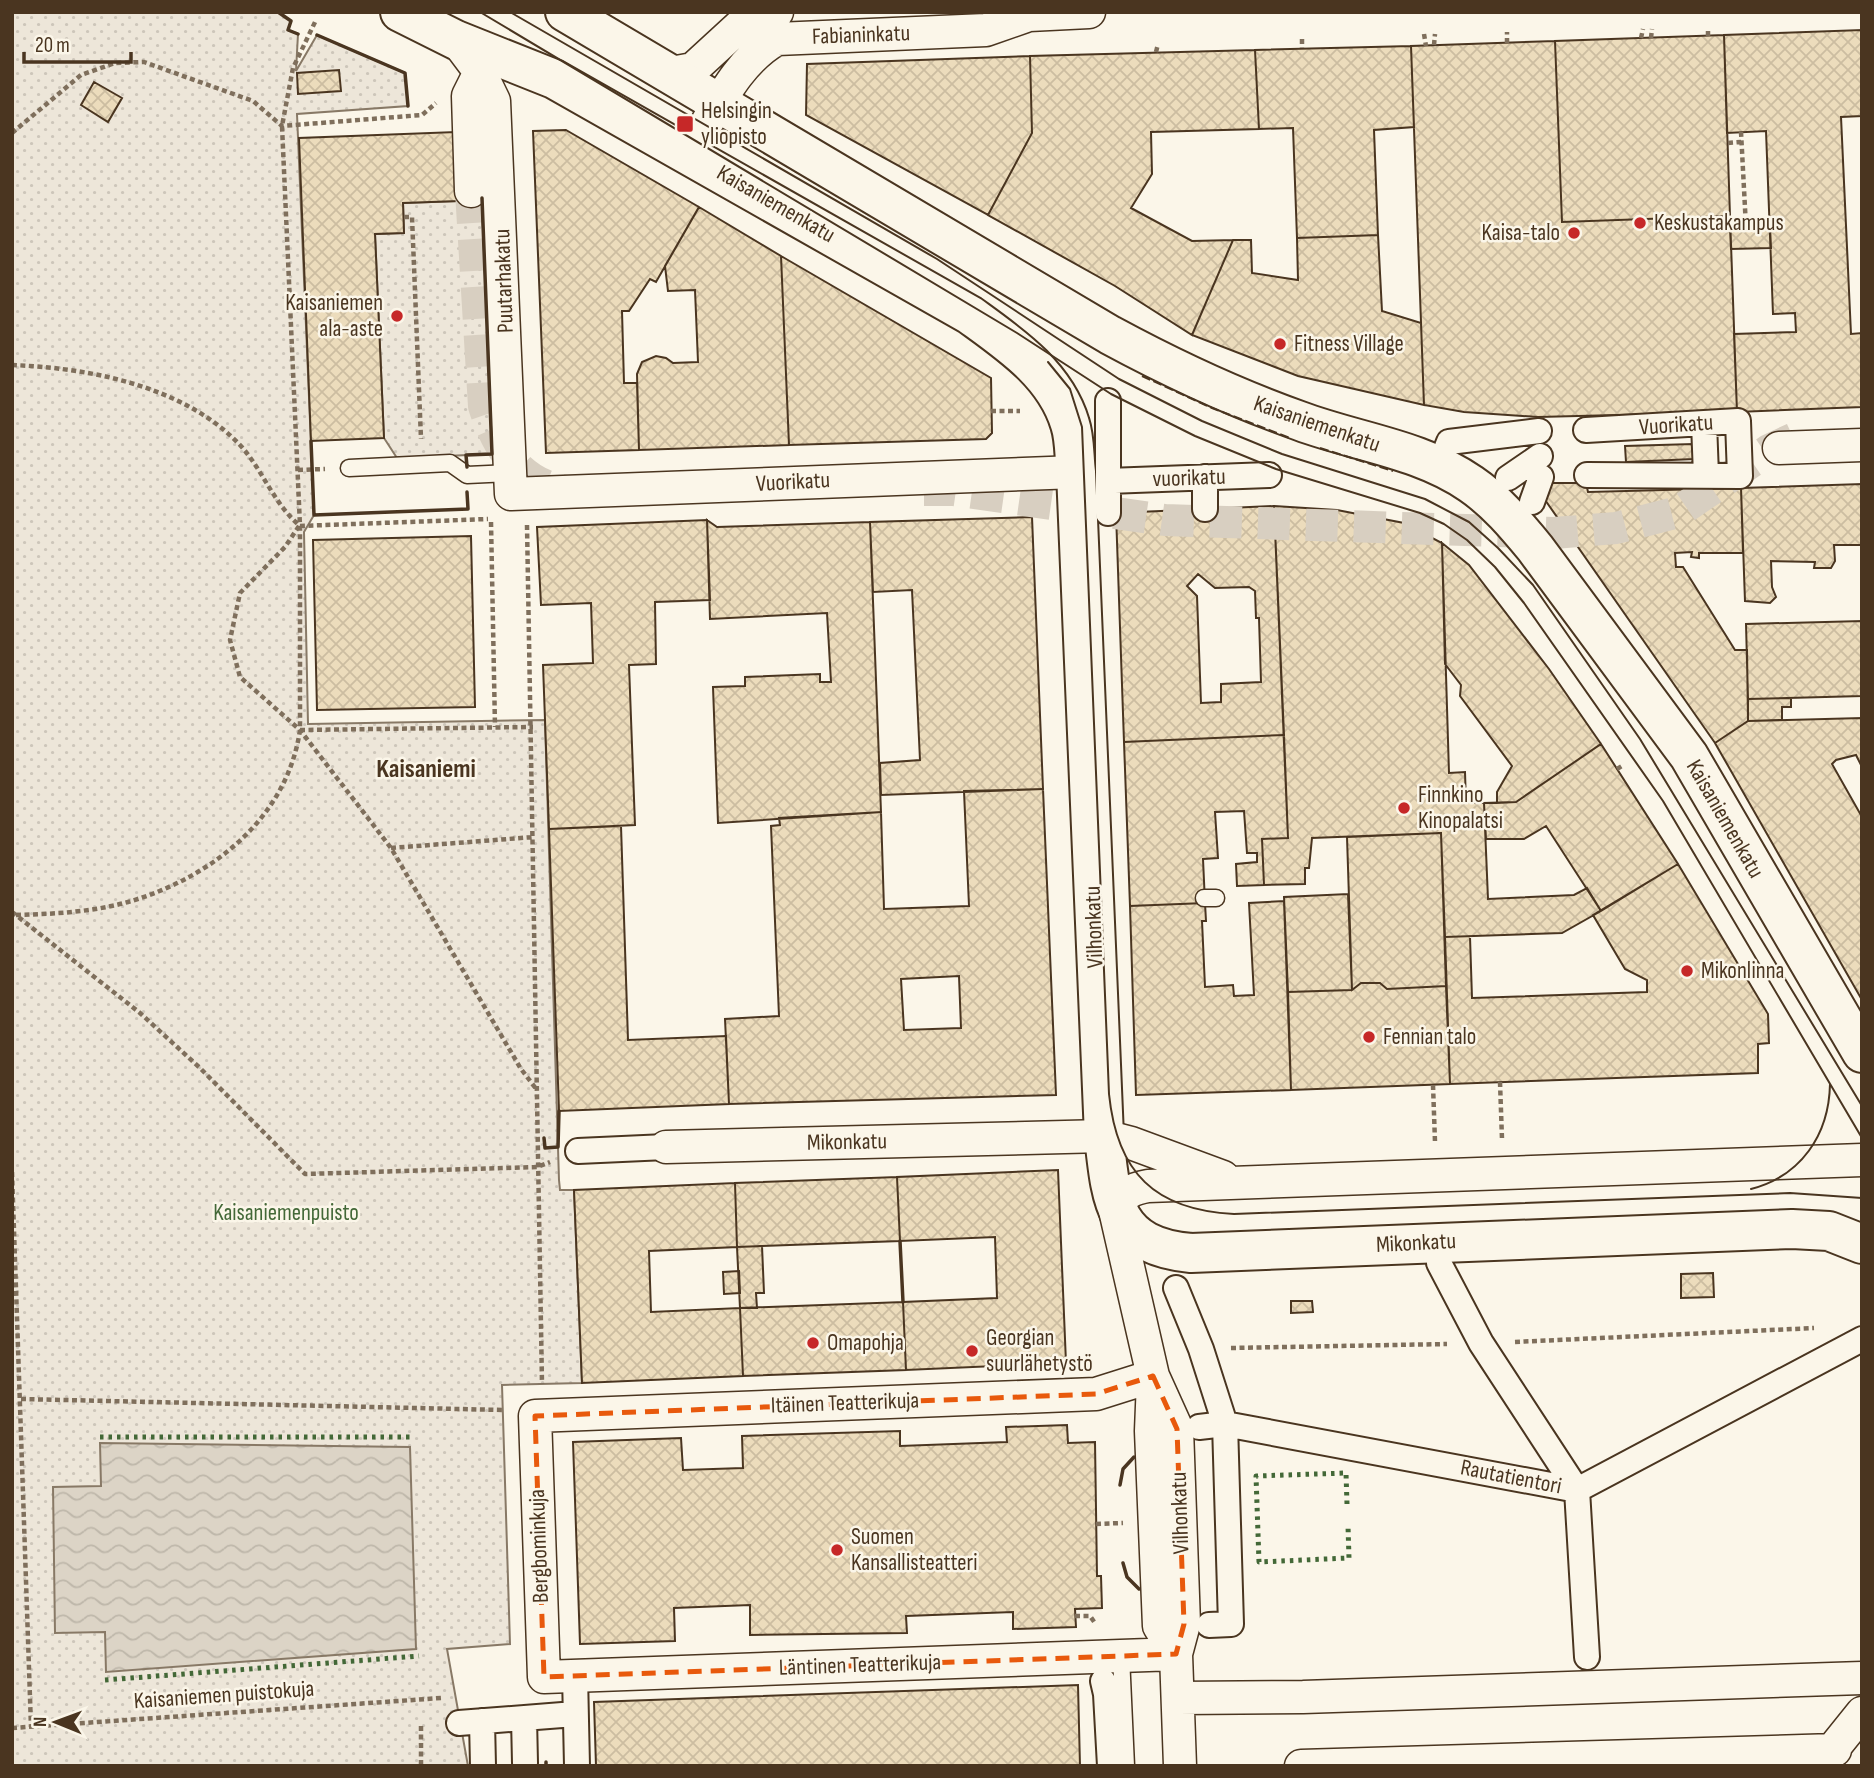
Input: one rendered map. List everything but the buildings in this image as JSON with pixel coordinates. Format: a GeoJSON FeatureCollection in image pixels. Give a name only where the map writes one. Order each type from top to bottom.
{"type":"FeatureCollection","features":[{"type":"Feature","properties":{"kind":"main road","name":"Kaisaniemenkatu"},"geometry":{"type":"LineString","coordinates":[[400,12],[456,40],[554,79],[970,316],[1010,344],[1060,397],[1092,477]]}},
{"type":"Feature","properties":{"kind":"main road","name":"Kaisaniemenkatu"},"geometry":{"type":"LineString","coordinates":[[565,12],[718,105],[1110,335],[1175,370],[1300,422],[1410,455],[1470,483],[1507,515],[1535,548],[1689,756],[1862,1053]]}},
{"type":"Feature","properties":{"kind":"main road","name":"Vilhonkatu"},"geometry":{"type":"LineString","coordinates":[[1092,477],[1104,1136],[1115,1210]]}},
{"type":"Feature","properties":{"kind":"main road","name":"Mikonkatu"},"geometry":{"type":"LineString","coordinates":[[1115,1210],[1128,1230],[1143,1241],[1158,1248],[1191,1253],[1792,1229],[1829,1231],[1862,1244]]}},
{"type":"Feature","properties":{"kind":"street"},"geometry":{"type":"LineString","coordinates":[[666,74],[693,69],[742,24],[777,12]]}},
{"type":"Feature","properties":{"kind":"street","name":"Fabianinkatu"},"geometry":{"type":"LineString","coordinates":[[688,153],[755,51],[777,39],[986,30],[1028,15],[1089,12]]}},
{"type":"Feature","properties":{"kind":"street","name":"Puutarhakatu"},"geometry":{"type":"LineString","coordinates":[[456,40],[480,72],[494,101],[511,484]]}},
{"type":"Feature","properties":{"kind":"street"},"geometry":{"type":"LineString","coordinates":[[471,191],[468,96],[480,72]]}},
{"type":"Feature","properties":{"kind":"street"},"geometry":{"type":"LineString","coordinates":[[1108,401],[1092,477],[1108,513]]}},
{"type":"Feature","properties":{"kind":"street","name":"Vuorikatu"},"geometry":{"type":"LineString","coordinates":[[1586,430],[1738,421],[1740,476],[1587,475]]}},
{"type":"Feature","properties":{"kind":"street"},"geometry":{"type":"LineString","coordinates":[[1704,423],[1706,475]]}},
{"type":"Feature","properties":{"kind":"street"},"geometry":{"type":"LineString","coordinates":[[1447,447],[1449,442],[1475,425],[1504,424],[1539,430]]}},
{"type":"Feature","properties":{"kind":"street","name":"Vuorikatu"},"geometry":{"type":"LineString","coordinates":[[1739,450],[1862,445]]}},
{"type":"Feature","properties":{"kind":"street"},"geometry":{"type":"LineString","coordinates":[[1508,478],[1541,466],[1532,502]]}},
{"type":"Feature","properties":{"kind":"street","name":"vuorikatu"},"geometry":{"type":"LineString","coordinates":[[1092,477],[1205,478],[1269,475]]}},
{"type":"Feature","properties":{"kind":"street","name":"Vuorikatu"},"geometry":{"type":"LineString","coordinates":[[511,484],[1092,477]]}},
{"type":"Feature","properties":{"kind":"street"},"geometry":{"type":"LineString","coordinates":[[1205,478],[1205,509]]}},
{"type":"Feature","properties":{"kind":"street","name":"Mikonkatu"},"geometry":{"type":"LineString","coordinates":[[578,1151],[1104,1136],[1131,1143],[1234,1181]]}},
{"type":"Feature","properties":{"kind":"street","name":"Mikonkatu"},"geometry":{"type":"LineString","coordinates":[[1115,1210],[1121,1197],[1132,1189],[1234,1181],[1862,1160]]}},
{"type":"Feature","properties":{"kind":"street","name":"Vilhonkatu"},"geometry":{"type":"LineString","coordinates":[[1115,1210],[1153,1376],[1177,1429],[1184,1625],[1177,1654],[1180,1766]]}},
{"type":"Feature","properties":{"kind":"street","name":"Rautatientori"},"geometry":{"type":"LineString","coordinates":[[1439,1263],[1481,1343],[1577,1490]]}},
{"type":"Feature","properties":{"kind":"street"},"geometry":{"type":"LineString","coordinates":[[1176,1288],[1201,1349],[1225,1424],[1231,1624],[1209,1625]]}},
{"type":"Feature","properties":{"kind":"street"},"geometry":{"type":"LineString","coordinates":[[1587,1657],[1577,1490],[1862,1339]]}},
{"type":"Feature","properties":{"kind":"street","name":"Itäinen Teatterikuja"},"geometry":{"type":"LineString","coordinates":[[538,1403],[1096,1394],[1153,1376]]}},
{"type":"Feature","properties":{"kind":"street","name":"Bergbominkuja"},"geometry":{"type":"LineString","coordinates":[[538,1403],[559,1676]]}},
{"type":"Feature","properties":{"kind":"street","name":"Rautatientori"},"geometry":{"type":"LineString","coordinates":[[1199,1427],[1225,1424],[1577,1490]]}},
{"type":"Feature","properties":{"kind":"street","name":"Läntinen Teatterikuja"},"geometry":{"type":"LineString","coordinates":[[559,1676],[1112,1668],[1177,1654]]}},
{"type":"Feature","properties":{"kind":"street"},"geometry":{"type":"LineString","coordinates":[[1110,1766],[1105,1729],[1112,1668]]}},
{"type":"Feature","properties":{"kind":"street"},"geometry":{"type":"LineString","coordinates":[[559,1676],[575,1714],[577,1766]]}},
{"type":"Feature","properties":{"kind":"street"},"geometry":{"type":"LineString","coordinates":[[1179,1698],[1317,1697],[1862,1678]]}},
{"type":"Feature","properties":{"kind":"street"},"geometry":{"type":"LineString","coordinates":[[1301,1766],[1827,1758],[1862,1713]]}},
{"type":"Feature","properties":{"kind":"street"},"geometry":{"type":"LineString","coordinates":[[483,1766],[470,1722],[575,1714]]}},
{"type":"Feature","properties":{"kind":"street"},"geometry":{"type":"LineString","coordinates":[[524,1718],[525,1763]]}},
{"type":"Feature","properties":{"kind":"lane"},"geometry":{"type":"LineString","coordinates":[[349,468],[450,463],[467,475],[511,484]]}},
{"type":"Feature","properties":{"kind":"lane"},"geometry":{"type":"LineString","coordinates":[[1112,1668],[1126,1766]]}},
{"type":"Feature","properties":{"kind":"path"},"geometry":{"type":"LineString","coordinates":[[14,914],[99,909],[129,902],[204,868],[252,831],[271,809],[288,775],[300,730],[300,526],[282,126],[293,68],[316,20]]}},
{"type":"Feature","properties":{"kind":"path"},"geometry":{"type":"LineString","coordinates":[[1708,28],[1708,36]]}},
{"type":"Feature","properties":{"kind":"path"},"geometry":{"type":"LineString","coordinates":[[1641,38],[1643,29]]}},
{"type":"Feature","properties":{"kind":"path"},"geometry":{"type":"LineString","coordinates":[[1651,29],[1651,37]]}},
{"type":"Feature","properties":{"kind":"path"},"geometry":{"type":"LineString","coordinates":[[1507,32],[1507,43]]}},
{"type":"Feature","properties":{"kind":"path"},"geometry":{"type":"LineString","coordinates":[[1424,34],[1426,46]]}},
{"type":"Feature","properties":{"kind":"path"},"geometry":{"type":"LineString","coordinates":[[1434,45],[1435,34]]}},
{"type":"Feature","properties":{"kind":"path"},"geometry":{"type":"LineString","coordinates":[[1302,38],[1302,48]]}},
{"type":"Feature","properties":{"kind":"path"},"geometry":{"type":"LineString","coordinates":[[1156,52],[1158,44]]}},
{"type":"Feature","properties":{"kind":"path"},"geometry":{"type":"LineString","coordinates":[[12,133],[81,75],[115,63],[144,62],[253,101],[282,126],[422,115],[439,100]]}},
{"type":"Feature","properties":{"kind":"path"},"geometry":{"type":"LineString","coordinates":[[1741,132],[1746,228]]}},
{"type":"Feature","properties":{"kind":"path"},"geometry":{"type":"LineString","coordinates":[[1728,143],[1741,142]]}},
{"type":"Feature","properties":{"kind":"path"},"geometry":{"type":"LineString","coordinates":[[404,217],[412,217],[422,464]]}},
{"type":"Feature","properties":{"kind":"path"},"geometry":{"type":"LineString","coordinates":[[12,365],[93,374],[132,383],[166,396],[210,420],[238,443],[254,462],[284,513],[300,526],[491,519],[497,516],[511,484]]}},
{"type":"Feature","properties":{"kind":"path"},"geometry":{"type":"LineString","coordinates":[[991,411],[1020,411]]}},
{"type":"Feature","properties":{"kind":"path"},"geometry":{"type":"LineString","coordinates":[[298,470],[312,469]]}},
{"type":"Feature","properties":{"kind":"path"},"geometry":{"type":"LineString","coordinates":[[491,519],[495,727]]}},
{"type":"Feature","properties":{"kind":"path"},"geometry":{"type":"LineString","coordinates":[[527,524],[538,1091],[538,1403]]}},
{"type":"Feature","properties":{"kind":"path"},"geometry":{"type":"LineString","coordinates":[[300,526],[285,547],[240,593],[230,640],[240,677],[300,730],[391,848],[521,1069],[538,1091]]}},
{"type":"Feature","properties":{"kind":"path"},"geometry":{"type":"LineString","coordinates":[[300,730],[533,727]]}},
{"type":"Feature","properties":{"kind":"path"},"geometry":{"type":"LineString","coordinates":[[391,848],[534,836]]}},
{"type":"Feature","properties":{"kind":"path"},"geometry":{"type":"LineString","coordinates":[[14,914],[140,1013],[200,1068],[305,1174],[537,1167]]}},
{"type":"Feature","properties":{"kind":"path"},"geometry":{"type":"LineString","coordinates":[[1500,1082],[1502,1140]]}},
{"type":"Feature","properties":{"kind":"path"},"geometry":{"type":"LineString","coordinates":[[1433,1085],[1435,1143]]}},
{"type":"Feature","properties":{"kind":"path"},"geometry":{"type":"LineString","coordinates":[[12,1172],[31,1727]]}},
{"type":"Feature","properties":{"kind":"path"},"geometry":{"type":"LineString","coordinates":[[1201,1349],[1481,1343],[1790,1331],[1826,1327]]}},
{"type":"Feature","properties":{"kind":"path"},"geometry":{"type":"LineString","coordinates":[[21,1399],[502,1410]]}},
{"type":"Feature","properties":{"kind":"path"},"geometry":{"type":"LineString","coordinates":[[1096,1524],[1118,1523]]}},
{"type":"Feature","properties":{"kind":"path"},"geometry":{"type":"LineString","coordinates":[[1075,1616],[1090,1616]]}},
{"type":"Feature","properties":{"kind":"path","name":"Kaisaniemen puistokuja"},"geometry":{"type":"LineString","coordinates":[[12,1728],[438,1698]]}},
{"type":"Feature","properties":{"kind":"path"},"geometry":{"type":"LineString","coordinates":[[421,1726],[421,1766]]}},
{"type":"Feature","properties":{"kind":"highlighted area"},"geometry":{"type":"Polygon","coordinates":[[[1153,1376],[1177,1429],[1184,1624],[1176,1654],[544,1677],[535,1416],[1096,1394],[1153,1376]]]}},
{"type":"Feature","properties":{"kind":"green space","name":"Kaisaniemenpuisto"},"geometry":{"type":"Polygon","coordinates":[[[12,12],[278,12],[291,21],[288,30],[298,34],[296,71],[317,35],[405,73],[408,106],[297,114],[314,515],[304,532],[308,724],[545,720],[559,1180],[560,1190],[574,1190],[582,1383],[502,1385],[510,1644],[447,1649],[468,1766],[12,1766],[12,12]]]}},
{"type":"Feature","properties":{"kind":"green space"},"geometry":{"type":"Polygon","coordinates":[[[482,191],[492,454],[397,458],[384,438],[375,234],[404,233],[403,203],[458,201],[482,191]]]}},
{"type":"Feature","properties":{"kind":"water"},"geometry":{"type":"Polygon","coordinates":[[[100,1443],[410,1447],[416,1649],[106,1672],[105,1632],[55,1633],[53,1487],[101,1486],[100,1443]]]}},
{"type":"Feature","properties":{"kind":"tunnel"},"geometry":{"type":"LineString","coordinates":[[471,191],[484,406],[489,422],[504,450],[524,473],[551,488],[568,491]]}},
{"type":"Feature","properties":{"kind":"tunnel"},"geometry":{"type":"LineString","coordinates":[[924,490],[953,490],[1165,520],[1554,533],[1616,528],[1678,512],[1769,450],[1801,435]]}},
{"type":"Feature","properties":{"kind":"tram line"},"geometry":{"type":"LineString","coordinates":[[480,12],[1017,333],[1111,394],[1195,436],[1276,469],[1420,513],[1444,524],[1467,540],[1495,567],[1524,603],[1663,801],[1862,1138]]}},
{"type":"Feature","properties":{"kind":"tram line"},"geometry":{"type":"LineString","coordinates":[[510,12],[937,259],[1119,379],[1202,421],[1282,454],[1425,499],[1469,522],[1533,585],[1640,739],[1862,1106]]}},
{"type":"Feature","properties":{"kind":"tram line"},"geometry":{"type":"LineString","coordinates":[[1048,362],[1070,389],[1082,427],[1109,1094],[1113,1122],[1121,1146],[1131,1166],[1145,1182],[1182,1205],[1234,1214],[1790,1193],[1862,1198]]}},
{"type":"Feature","properties":{"kind":"tram line"},"geometry":{"type":"LineString","coordinates":[[1751,1189],[1784,1174],[1798,1164],[1809,1151],[1824,1120],[1830,1084]]}},
{"type":"Feature","properties":{"kind":"hedge"},"geometry":{"type":"LineString","coordinates":[[100,1437],[413,1437]]}},
{"type":"Feature","properties":{"kind":"hedge"},"geometry":{"type":"LineString","coordinates":[[1347,1504],[1346,1473],[1256,1476],[1259,1562],[1349,1558],[1348,1526]]}},
{"type":"Feature","properties":{"kind":"hedge"},"geometry":{"type":"LineString","coordinates":[[105,1680],[419,1656]]}},
{"type":"Feature","properties":{"kind":"fence"},"geometry":{"type":"LineString","coordinates":[[1142,376],[1212,408],[1290,438]]}},
{"type":"Feature","properties":{"kind":"fence"},"geometry":{"type":"LineString","coordinates":[[1320,448],[1393,471]]}},
{"type":"Feature","properties":{"kind":"wall"},"geometry":{"type":"LineString","coordinates":[[278,12],[291,21],[288,30],[298,34]]}},
{"type":"Feature","properties":{"kind":"wall"},"geometry":{"type":"LineString","coordinates":[[317,35],[405,73],[408,106]]}},
{"type":"Feature","properties":{"kind":"wall"},"geometry":{"type":"LineString","coordinates":[[467,467],[466,455],[492,454],[482,198]]}},
{"type":"Feature","properties":{"kind":"wall"},"geometry":{"type":"LineString","coordinates":[[311,441],[314,515],[468,509],[467,492]]}},
{"type":"Feature","properties":{"kind":"wall"},"geometry":{"type":"LineString","coordinates":[[544,1138],[545,1148],[558,1147],[559,1111]]}},
{"type":"Feature","properties":{"kind":"wall"},"geometry":{"type":"LineString","coordinates":[[900,1241],[903,1302]]}},
{"type":"Feature","properties":{"kind":"wall"},"geometry":{"type":"LineString","coordinates":[[1120,1485],[1123,1469],[1134,1457]]}},
{"type":"Feature","properties":{"kind":"wall"},"geometry":{"type":"LineString","coordinates":[[1123,1563],[1127,1577],[1139,1589]]}},
{"type":"Feature","properties":{"kind":"place","name":"Helsingin yliopisto"},"geometry":{"type":"Point","coordinates":[685,124]}},
{"type":"Feature","properties":{"kind":"place","name":"Keskustakampus"},"geometry":{"type":"Point","coordinates":[1640,223]}},
{"type":"Feature","properties":{"kind":"place","name":"Kaisa-talo"},"geometry":{"type":"Point","coordinates":[1574,233]}},
{"type":"Feature","properties":{"kind":"place","name":"Kaisaniemen ala-aste"},"geometry":{"type":"Point","coordinates":[397,316]}},
{"type":"Feature","properties":{"kind":"place","name":"Fitness Village"},"geometry":{"type":"Point","coordinates":[1280,344]}},
{"type":"Feature","properties":{"kind":"place","name":"Finnkino Kinopalatsi"},"geometry":{"type":"Point","coordinates":[1404,808]}},
{"type":"Feature","properties":{"kind":"place","name":"Mikonlinna"},"geometry":{"type":"Point","coordinates":[1687,971]}},
{"type":"Feature","properties":{"kind":"place","name":"Fennian talo"},"geometry":{"type":"Point","coordinates":[1369,1037]}},
{"type":"Feature","properties":{"kind":"place","name":"Omapohja"},"geometry":{"type":"Point","coordinates":[813,1343]}},
{"type":"Feature","properties":{"kind":"place","name":"Georgian suurlähetystö"},"geometry":{"type":"Point","coordinates":[972,1351]}},
{"type":"Feature","properties":{"kind":"place","name":"Suomen Kansallisteatteri"},"geometry":{"type":"Point","coordinates":[837,1550]}},
{"type":"Feature","properties":{"kind":"district","name":"Kaisaniemi"},"geometry":{"type":"Point","coordinates":[426,769]}}]}
